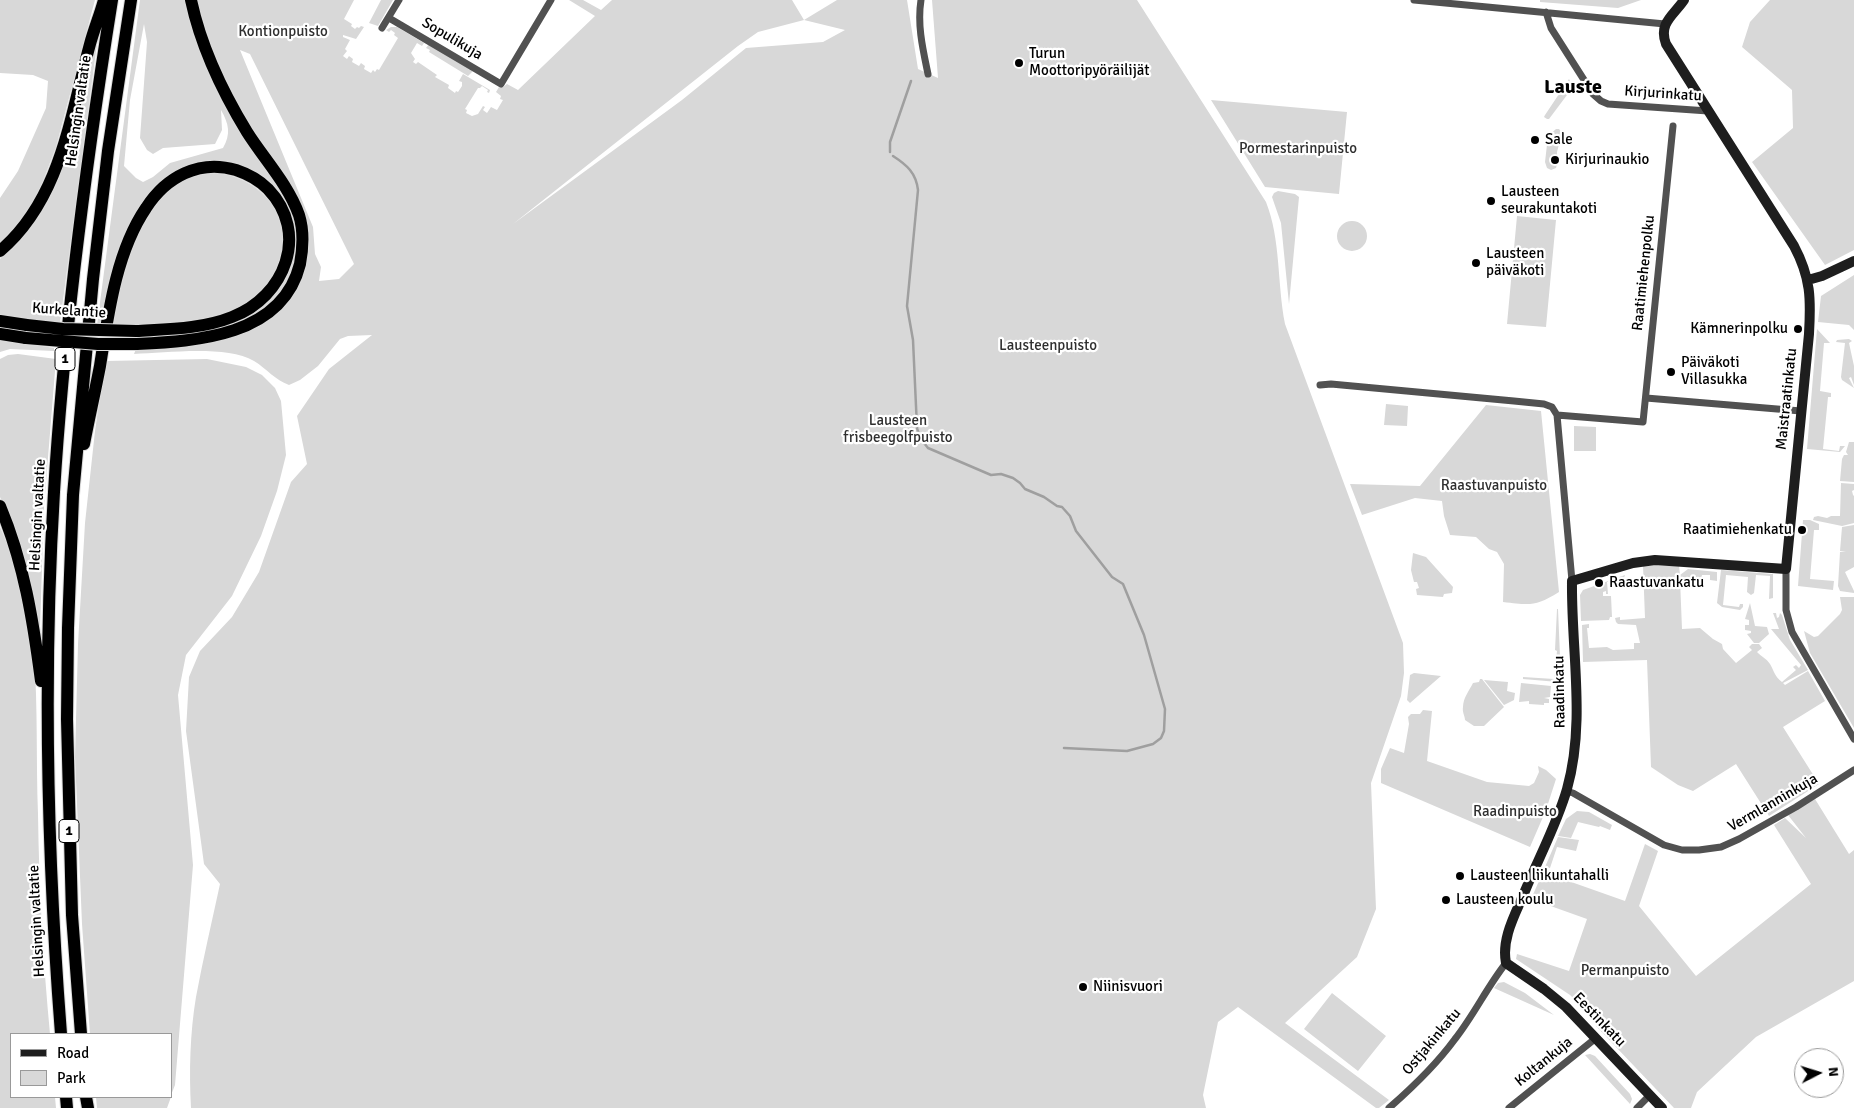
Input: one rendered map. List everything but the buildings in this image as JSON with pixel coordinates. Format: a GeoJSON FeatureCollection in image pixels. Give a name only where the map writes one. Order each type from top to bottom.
{"type":"FeatureCollection","features":[{"type":"Feature","properties":{"kind":"highway"},"geometry":{"type":"LineString","coordinates":[[0,252],[30,220],[52,178],[69,126],[90,43],[104,0]]}},
{"type":"Feature","properties":{"kind":"highway","name":"Helsingin valtatie"},"geometry":{"type":"LineString","coordinates":[[61,1033],[52,916],[47,720],[48,625],[54,502],[62,388],[90,145],[112,0]]}},
{"type":"Feature","properties":{"kind":"highway","name":"1"},"geometry":{"type":"LineString","coordinates":[[81,1033],[72,915],[67,738],[68,628],[73,495],[108,151],[131,0]]}},
{"type":"Feature","properties":{"kind":"highway"},"geometry":{"type":"LineString","coordinates":[[136,337],[204,338],[226,333],[250,324],[270,311],[286,294],[296,275],[302,254],[302,230],[295,206],[220,84],[201,37],[191,0]]}},
{"type":"Feature","properties":{"kind":"highway"},"geometry":{"type":"LineString","coordinates":[[73,495],[114,290],[132,235],[144,210],[158,191],[173,179],[189,171],[206,167],[223,167],[239,171],[254,178],[268,188],[278,201],[285,216],[289,240],[284,268],[268,294],[250,308],[221,321],[136,337]]}},
{"type":"Feature","properties":{"kind":"highway","name":"Kurkelantie"},"geometry":{"type":"LineString","coordinates":[[0,321],[136,337]]}},
{"type":"Feature","properties":{"kind":"highway","name":"Kurkelantie"},"geometry":{"type":"LineString","coordinates":[[0,334],[89,344],[136,337]]}},
{"type":"Feature","properties":{"kind":"highway"},"geometry":{"type":"LineString","coordinates":[[0,506],[16,549],[26,585],[47,720]]}},
{"type":"Feature","properties":{"kind":"street"},"geometry":{"type":"LineString","coordinates":[[382,28],[399,0]]}},
{"type":"Feature","properties":{"kind":"street","name":"Sopulikuja"},"geometry":{"type":"LineString","coordinates":[[389,18],[501,84],[551,0]]}},
{"type":"Feature","properties":{"kind":"street"},"geometry":{"type":"LineString","coordinates":[[920,0],[919,22],[922,49],[928,74]]}},
{"type":"Feature","properties":{"kind":"street"},"geometry":{"type":"LineString","coordinates":[[1414,0],[1665,24],[1684,0]]}},
{"type":"Feature","properties":{"kind":"street","name":"Kirjurinkatu"},"geometry":{"type":"LineString","coordinates":[[1546,12],[1552,28],[1593,94],[1601,102],[1708,111]]}},
{"type":"Feature","properties":{"kind":"street","name":"Maistraatinkatu"},"geometry":{"type":"LineString","coordinates":[[1665,24],[1664,35],[1666,44],[1794,246],[1802,260],[1808,280],[1810,316],[1786,569],[1786,610],[1792,632],[1854,739]]}},
{"type":"Feature","properties":{"kind":"street","name":"Raatimiehenpolku"},"geometry":{"type":"LineString","coordinates":[[1556,412],[1643,422],[1673,126]]}},
{"type":"Feature","properties":{"kind":"street"},"geometry":{"type":"LineString","coordinates":[[1808,280],[1822,276],[1854,261]]}},
{"type":"Feature","properties":{"kind":"street"},"geometry":{"type":"LineString","coordinates":[[1320,385],[1341,385],[1544,404],[1556,412]]}},
{"type":"Feature","properties":{"kind":"street"},"geometry":{"type":"LineString","coordinates":[[1646,398],[1801,411]]}},
{"type":"Feature","properties":{"kind":"street","name":"Raadinkatu"},"geometry":{"type":"LineString","coordinates":[[1506,963],[1506,945],[1511,926],[1558,816],[1572,772],[1576,739],[1572,581],[1556,412]]}},
{"type":"Feature","properties":{"kind":"street"},"geometry":{"type":"LineString","coordinates":[[1572,581],[1633,564],[1655,560],[1678,560],[1786,569]]}},
{"type":"Feature","properties":{"kind":"street","name":"Vermlanninkuja"},"geometry":{"type":"LineString","coordinates":[[1566,791],[1573,793],[1664,845],[1682,850],[1699,850],[1721,847],[1739,839],[1796,807],[1854,770]]}},
{"type":"Feature","properties":{"kind":"street","name":"Eestinkatu"},"geometry":{"type":"LineString","coordinates":[[1506,963],[1556,998],[1662,1108]]}},
{"type":"Feature","properties":{"kind":"street","name":"Ostjakinkatu"},"geometry":{"type":"LineString","coordinates":[[1389,1108],[1429,1070],[1456,1039],[1494,978],[1506,963]]}},
{"type":"Feature","properties":{"kind":"street","name":"Koltankuja"},"geometry":{"type":"LineString","coordinates":[[1509,1108],[1596,1038]]}},
{"type":"Feature","properties":{"kind":"street"},"geometry":{"type":"LineString","coordinates":[[1636,1108],[1650,1095]]}},
{"type":"Feature","properties":{"kind":"green space"},"geometry":{"type":"Polygon","coordinates":[[[0,0],[95,0],[56,147],[43,181],[32,205],[0,243],[0,198],[18,171],[46,108],[48,81],[33,75],[0,73],[0,0]]]}},
{"type":"Feature","properties":{"kind":"green space"},"geometry":{"type":"Polygon","coordinates":[[[140,0],[186,0],[270,171],[294,213],[299,250],[289,282],[269,307],[243,323],[199,334],[136,339],[136,336],[222,325],[284,279],[282,200],[224,164],[153,189],[102,325],[97,325],[140,0]],[[144,24],[130,100],[124,166],[143,182],[153,177],[170,163],[223,148],[228,134],[226,120],[221,110],[222,130],[215,144],[163,148],[153,154],[147,150],[140,138],[147,42],[144,24]]]}},
{"type":"Feature","properties":{"kind":"green space"},"geometry":{"type":"Polygon","coordinates":[[[196,0],[354,0],[344,19],[352,24],[351,26],[355,29],[361,26],[364,27],[356,39],[343,35],[343,37],[350,40],[345,49],[347,51],[343,56],[347,59],[349,56],[353,59],[352,62],[359,66],[361,63],[365,66],[364,69],[371,73],[373,70],[375,72],[377,69],[379,70],[398,38],[391,30],[389,32],[386,30],[391,27],[397,27],[424,43],[422,46],[417,43],[411,53],[415,59],[413,62],[416,64],[418,62],[437,75],[435,77],[449,85],[448,88],[455,93],[462,86],[462,82],[459,81],[463,74],[490,90],[489,93],[482,86],[478,88],[465,109],[467,110],[466,113],[472,116],[478,114],[483,106],[485,107],[483,110],[487,113],[491,107],[497,110],[503,100],[500,99],[501,96],[496,92],[499,87],[502,88],[507,84],[518,90],[595,16],[569,0],[583,0],[601,10],[612,0],[792,0],[804,20],[837,0],[907,0],[918,69],[938,78],[932,0],[1137,0],[1266,202],[1274,231],[1285,324],[1403,643],[1404,673],[1401,696],[1371,783],[1376,909],[1357,957],[1285,1023],[1389,1100],[1379,1108],[1376,1108],[1238,1007],[1218,1022],[1203,1095],[1206,1108],[191,1108],[190,1052],[192,1024],[220,884],[204,864],[186,731],[189,677],[200,651],[232,617],[259,572],[291,482],[307,464],[297,416],[329,369],[372,335],[348,336],[340,339],[318,366],[300,380],[289,385],[279,380],[254,361],[228,353],[196,351],[134,354],[136,349],[234,336],[253,329],[271,316],[288,299],[301,280],[308,252],[307,229],[261,143],[225,83],[206,35],[196,0]],[[804,20],[758,32],[513,224],[682,100],[746,48],[823,42],[845,30],[804,20]],[[240,50],[313,227],[315,254],[321,267],[319,281],[339,279],[354,264],[250,54],[240,50]]]}},
{"type":"Feature","properties":{"kind":"green space"},"geometry":{"type":"Polygon","coordinates":[[[381,0],[393,0],[378,26],[369,23],[381,0]]]}},
{"type":"Feature","properties":{"kind":"green space"},"geometry":{"type":"Polygon","coordinates":[[[1540,0],[1641,0],[1618,8],[1540,2],[1540,0]]]}},
{"type":"Feature","properties":{"kind":"green space"},"geometry":{"type":"Polygon","coordinates":[[[1770,0],[1854,0],[1854,250],[1825,265],[1752,162],[1793,128],[1792,90],[1742,47],[1750,22],[1770,0]]]}},
{"type":"Feature","properties":{"kind":"green space"},"geometry":{"type":"Polygon","coordinates":[[[94,43],[97,44],[60,323],[0,317],[0,259],[23,235],[40,211],[94,43]]]}},
{"type":"Feature","properties":{"kind":"green space"},"geometry":{"type":"Polygon","coordinates":[[[429,44],[473,71],[468,76],[429,52],[430,50],[426,48],[429,44]]]}},
{"type":"Feature","properties":{"kind":"green space"},"geometry":{"type":"Polygon","coordinates":[[[1569,79],[1573,87],[1549,119],[1547,119],[1544,117],[1545,115],[1569,79]]]}},
{"type":"Feature","properties":{"kind":"green space","name":"Pormestarinpuisto"},"geometry":{"type":"Polygon","coordinates":[[[1211,100],[1347,112],[1339,194],[1265,187],[1211,100]]]}},
{"type":"Feature","properties":{"kind":"green space"},"geometry":{"type":"Polygon","coordinates":[[[1556,129],[1559,129],[1562,133],[1557,152],[1556,168],[1551,170],[1547,168],[1545,162],[1548,136],[1556,129]]]}},
{"type":"Feature","properties":{"kind":"green space"},"geometry":{"type":"Polygon","coordinates":[[[218,173],[239,179],[257,189],[270,202],[279,218],[283,235],[282,254],[275,272],[249,304],[235,312],[201,321],[163,325],[111,326],[130,253],[137,234],[156,201],[167,189],[178,182],[198,175],[218,173]]]}},
{"type":"Feature","properties":{"kind":"green space"},"geometry":{"type":"Polygon","coordinates":[[[1278,191],[1295,194],[1299,197],[1289,304],[1281,223],[1272,197],[1278,191]]]}},
{"type":"Feature","properties":{"kind":"green space"},"geometry":{"type":"Polygon","coordinates":[[[1517,216],[1556,220],[1546,327],[1507,324],[1517,216]]]}},
{"type":"Feature","properties":{"kind":"green space"},"geometry":{"type":"Polygon","coordinates":[[[1352,221],[1363,225],[1367,236],[1363,247],[1352,251],[1341,247],[1337,236],[1341,225],[1352,221]]]}},
{"type":"Feature","properties":{"kind":"green space"},"geometry":{"type":"Polygon","coordinates":[[[1854,275],[1854,330],[1849,325],[1818,322],[1821,296],[1854,275]]]}},
{"type":"Feature","properties":{"kind":"green space"},"geometry":{"type":"Polygon","coordinates":[[[1817,329],[1830,343],[1824,343],[1820,391],[1831,393],[1831,397],[1828,397],[1823,449],[1839,451],[1840,446],[1845,446],[1840,452],[1807,449],[1817,329]]]}},
{"type":"Feature","properties":{"kind":"green space"},"geometry":{"type":"Polygon","coordinates":[[[0,339],[54,348],[54,351],[10,349],[0,352],[0,339]]]}},
{"type":"Feature","properties":{"kind":"green space"},"geometry":{"type":"Polygon","coordinates":[[[1849,339],[1852,341],[1849,343],[1854,366],[1854,385],[1851,377],[1849,378],[1854,388],[1842,380],[1845,343],[1836,342],[1837,340],[1849,339]]]}},
{"type":"Feature","properties":{"kind":"green space"},"geometry":{"type":"Polygon","coordinates":[[[18,354],[56,359],[44,507],[40,629],[9,518],[0,497],[0,359],[8,355],[18,354]]]}},
{"type":"Feature","properties":{"kind":"green space"},"geometry":{"type":"Polygon","coordinates":[[[207,359],[246,367],[262,375],[275,388],[281,401],[286,455],[277,491],[261,536],[232,596],[186,655],[178,695],[193,865],[175,1085],[172,1092],[172,1033],[90,1033],[82,924],[75,757],[78,644],[85,523],[105,361],[207,359]]]}},
{"type":"Feature","properties":{"kind":"green space"},"geometry":{"type":"Polygon","coordinates":[[[1386,404],[1408,406],[1407,426],[1384,425],[1386,404]]]}},
{"type":"Feature","properties":{"kind":"green space","name":"Raastuvanpuisto"},"geometry":{"type":"Polygon","coordinates":[[[1486,405],[1541,411],[1559,592],[1538,603],[1503,602],[1504,564],[1497,552],[1489,549],[1476,537],[1450,535],[1442,501],[1415,498],[1362,515],[1350,484],[1420,486],[1486,405]]]}},
{"type":"Feature","properties":{"kind":"green space"},"geometry":{"type":"Polygon","coordinates":[[[1574,426],[1596,427],[1596,451],[1574,451],[1574,426]]]}},
{"type":"Feature","properties":{"kind":"green space"},"geometry":{"type":"Polygon","coordinates":[[[1849,442],[1854,442],[1854,482],[1840,481],[1842,459],[1844,455],[1848,455],[1846,452],[1849,442]]]}},
{"type":"Feature","properties":{"kind":"green space"},"geometry":{"type":"Polygon","coordinates":[[[1841,483],[1854,484],[1854,490],[1852,491],[1854,496],[1854,523],[1842,526],[1813,520],[1814,517],[1818,516],[1827,518],[1840,516],[1841,483]]]}},
{"type":"Feature","properties":{"kind":"green space"},"geometry":{"type":"Polygon","coordinates":[[[1803,520],[1810,520],[1819,524],[1819,530],[1814,530],[1810,579],[1834,581],[1833,590],[1798,586],[1803,520]]]}},
{"type":"Feature","properties":{"kind":"green space"},"geometry":{"type":"Polygon","coordinates":[[[1854,525],[1854,567],[1845,572],[1854,593],[1840,591],[1838,586],[1840,552],[1846,551],[1840,551],[1842,527],[1854,525]]]}},
{"type":"Feature","properties":{"kind":"green space"},"geometry":{"type":"Polygon","coordinates":[[[0,527],[12,556],[22,590],[30,623],[34,655],[40,897],[50,1033],[10,1033],[10,1098],[55,1098],[56,1108],[0,1108],[0,527]]]}},
{"type":"Feature","properties":{"kind":"green space"},"geometry":{"type":"Polygon","coordinates":[[[1413,553],[1426,557],[1453,587],[1452,593],[1444,594],[1443,597],[1417,595],[1416,589],[1419,588],[1417,582],[1414,582],[1411,570],[1413,553]]]}},
{"type":"Feature","properties":{"kind":"green space"},"geometry":{"type":"Polygon","coordinates":[[[1643,566],[1679,566],[1680,575],[1688,569],[1717,572],[1717,581],[1710,580],[1710,575],[1702,575],[1701,580],[1698,582],[1680,579],[1682,629],[1700,628],[1722,644],[1723,649],[1736,663],[1752,650],[1749,647],[1752,644],[1759,644],[1762,648],[1757,652],[1768,662],[1782,682],[1796,670],[1793,667],[1796,665],[1799,668],[1801,665],[1771,629],[1779,629],[1773,613],[1776,613],[1777,618],[1780,613],[1790,640],[1808,670],[1783,683],[1785,685],[1808,671],[1825,701],[1783,727],[1819,784],[1769,816],[1736,764],[1693,791],[1678,785],[1651,767],[1647,660],[1583,662],[1582,625],[1589,624],[1589,628],[1587,628],[1589,648],[1634,649],[1634,643],[1640,643],[1636,625],[1618,624],[1615,618],[1620,617],[1620,620],[1645,618],[1643,566]]]}},
{"type":"Feature","properties":{"kind":"green space"},"geometry":{"type":"Polygon","coordinates":[[[1721,570],[1773,574],[1773,598],[1769,599],[1770,576],[1756,575],[1754,593],[1751,595],[1747,592],[1748,577],[1726,575],[1723,605],[1739,607],[1740,604],[1743,604],[1743,607],[1740,610],[1722,607],[1717,603],[1721,570]]]}},
{"type":"Feature","properties":{"kind":"green space"},"geometry":{"type":"Polygon","coordinates":[[[1625,575],[1624,578],[1607,582],[1608,594],[1606,594],[1606,591],[1603,592],[1603,596],[1611,596],[1612,617],[1609,620],[1581,621],[1580,595],[1583,590],[1625,575]]]}},
{"type":"Feature","properties":{"kind":"green space"},"geometry":{"type":"Polygon","coordinates":[[[1840,597],[1854,597],[1854,728],[1810,653],[1804,631],[1814,637],[1818,636],[1840,614],[1842,610],[1840,597]]]}},
{"type":"Feature","properties":{"kind":"green space"},"geometry":{"type":"Polygon","coordinates":[[[1750,603],[1755,626],[1767,627],[1769,634],[1759,643],[1754,643],[1747,634],[1751,633],[1751,631],[1745,630],[1745,625],[1749,625],[1749,620],[1745,619],[1750,603]]]}},
{"type":"Feature","properties":{"kind":"green space"},"geometry":{"type":"Polygon","coordinates":[[[1557,609],[1561,680],[1558,682],[1523,679],[1523,677],[1554,679],[1557,651],[1555,650],[1557,609]]]}},
{"type":"Feature","properties":{"kind":"green space"},"geometry":{"type":"Polygon","coordinates":[[[1414,673],[1441,676],[1410,703],[1407,700],[1410,675],[1414,673]]]}},
{"type":"Feature","properties":{"kind":"green space"},"geometry":{"type":"Polygon","coordinates":[[[1482,679],[1504,707],[1484,726],[1474,726],[1465,720],[1463,704],[1473,683],[1479,682],[1482,679]]]}},
{"type":"Feature","properties":{"kind":"green space"},"geometry":{"type":"Polygon","coordinates":[[[1484,680],[1508,682],[1507,691],[1515,693],[1514,700],[1504,705],[1484,680]]]}},
{"type":"Feature","properties":{"kind":"green space"},"geometry":{"type":"Polygon","coordinates":[[[1521,683],[1551,686],[1550,697],[1544,698],[1549,699],[1549,703],[1544,703],[1544,705],[1529,704],[1529,701],[1519,702],[1521,683]]]}},
{"type":"Feature","properties":{"kind":"green space","name":"Raadinpuisto"},"geometry":{"type":"Polygon","coordinates":[[[1423,710],[1432,711],[1427,761],[1487,782],[1529,786],[1534,783],[1539,772],[1538,766],[1556,779],[1546,810],[1530,847],[1381,783],[1381,769],[1390,748],[1404,753],[1409,724],[1408,717],[1411,714],[1420,714],[1423,710]]]}},
{"type":"Feature","properties":{"kind":"green space","name":"Permanpuisto"},"geometry":{"type":"Polygon","coordinates":[[[1815,799],[1849,854],[1854,850],[1854,981],[1756,1037],[1697,1092],[1691,1108],[1674,1108],[1596,1026],[1601,1025],[1570,995],[1516,959],[1517,954],[1569,971],[1587,919],[1531,899],[1543,872],[1625,901],[1645,844],[1658,851],[1639,906],[1696,976],[1811,884],[1774,825],[1785,818],[1806,838],[1788,815],[1815,799]]]}},
{"type":"Feature","properties":{"kind":"green space"},"geometry":{"type":"Polygon","coordinates":[[[1577,811],[1589,812],[1612,825],[1610,830],[1578,822],[1571,838],[1558,836],[1566,819],[1577,811]]]}},
{"type":"Feature","properties":{"kind":"green space"},"geometry":{"type":"Polygon","coordinates":[[[1558,837],[1579,840],[1576,851],[1557,847],[1550,868],[1545,867],[1558,837]]]}},
{"type":"Feature","properties":{"kind":"green space"},"geometry":{"type":"Polygon","coordinates":[[[1504,982],[1525,993],[1554,1015],[1494,988],[1498,983],[1504,982]]]}},
{"type":"Feature","properties":{"kind":"green space"},"geometry":{"type":"Polygon","coordinates":[[[1332,993],[1386,1036],[1358,1071],[1304,1029],[1332,993]]]}},
{"type":"Feature","properties":{"kind":"green space"},"geometry":{"type":"Polygon","coordinates":[[[1585,1055],[1595,1056],[1630,1094],[1632,1099],[1630,1104],[1585,1055]]]}},
{"type":"Feature","properties":{"kind":"green space"},"geometry":{"type":"Polygon","coordinates":[[[96,1098],[171,1098],[167,1108],[97,1108],[96,1098]]]}},
{"type":"Feature","properties":{"kind":"waterway"},"geometry":{"type":"LineString","coordinates":[[890,152],[890,142],[911,81]]}},
{"type":"Feature","properties":{"kind":"waterway"},"geometry":{"type":"LineString","coordinates":[[893,156],[913,174],[918,190],[907,306],[913,340],[917,428],[920,438],[928,448],[991,475],[1001,474],[1013,478],[1025,489],[1062,507],[1070,516],[1076,531],[1112,577],[1123,584],[1144,635],[1165,709],[1164,731],[1161,738],[1153,744],[1127,751],[1064,748]]}},
{"type":"Feature","properties":{"kind":"place","name":"Turun Moottoripyöräilijät"},"geometry":{"type":"Point","coordinates":[1019,63]}},
{"type":"Feature","properties":{"kind":"place","name":"Sale"},"geometry":{"type":"Point","coordinates":[1535,140]}},
{"type":"Feature","properties":{"kind":"place","name":"Kirjurinaukio"},"geometry":{"type":"Point","coordinates":[1555,160]}},
{"type":"Feature","properties":{"kind":"place","name":"Lausteen seurakuntakoti"},"geometry":{"type":"Point","coordinates":[1491,201]}},
{"type":"Feature","properties":{"kind":"place","name":"Lausteen päiväkoti"},"geometry":{"type":"Point","coordinates":[1476,263]}},
{"type":"Feature","properties":{"kind":"place","name":"Kämnerinpolku"},"geometry":{"type":"Point","coordinates":[1798,329]}},
{"type":"Feature","properties":{"kind":"place","name":"Päiväkoti Villasukka"},"geometry":{"type":"Point","coordinates":[1671,372]}},
{"type":"Feature","properties":{"kind":"place","name":"Raatimiehenkatu"},"geometry":{"type":"Point","coordinates":[1802,530]}},
{"type":"Feature","properties":{"kind":"place","name":"Raastuvankatu"},"geometry":{"type":"Point","coordinates":[1599,583]}},
{"type":"Feature","properties":{"kind":"place","name":"Lausteen liikuntahalli"},"geometry":{"type":"Point","coordinates":[1460,876]}},
{"type":"Feature","properties":{"kind":"place","name":"Lausteen koulu"},"geometry":{"type":"Point","coordinates":[1446,900]}},
{"type":"Feature","properties":{"kind":"place","name":"Niinisvuori"},"geometry":{"type":"Point","coordinates":[1083,987]}},
{"type":"Feature","properties":{"kind":"district","name":"Lauste"},"geometry":{"type":"Point","coordinates":[1573,88]}},
{"type":"Feature","properties":{"kind":"park label","name":"Kontionpuisto"},"geometry":{"type":"Point","coordinates":[283,32]}},
{"type":"Feature","properties":{"kind":"park label","name":"Lausteenpuisto"},"geometry":{"type":"Point","coordinates":[1048,346]}},
{"type":"Feature","properties":{"kind":"park label","name":"Lausteen frisbeegolfpuisto"},"geometry":{"type":"Point","coordinates":[898,430]}}]}
